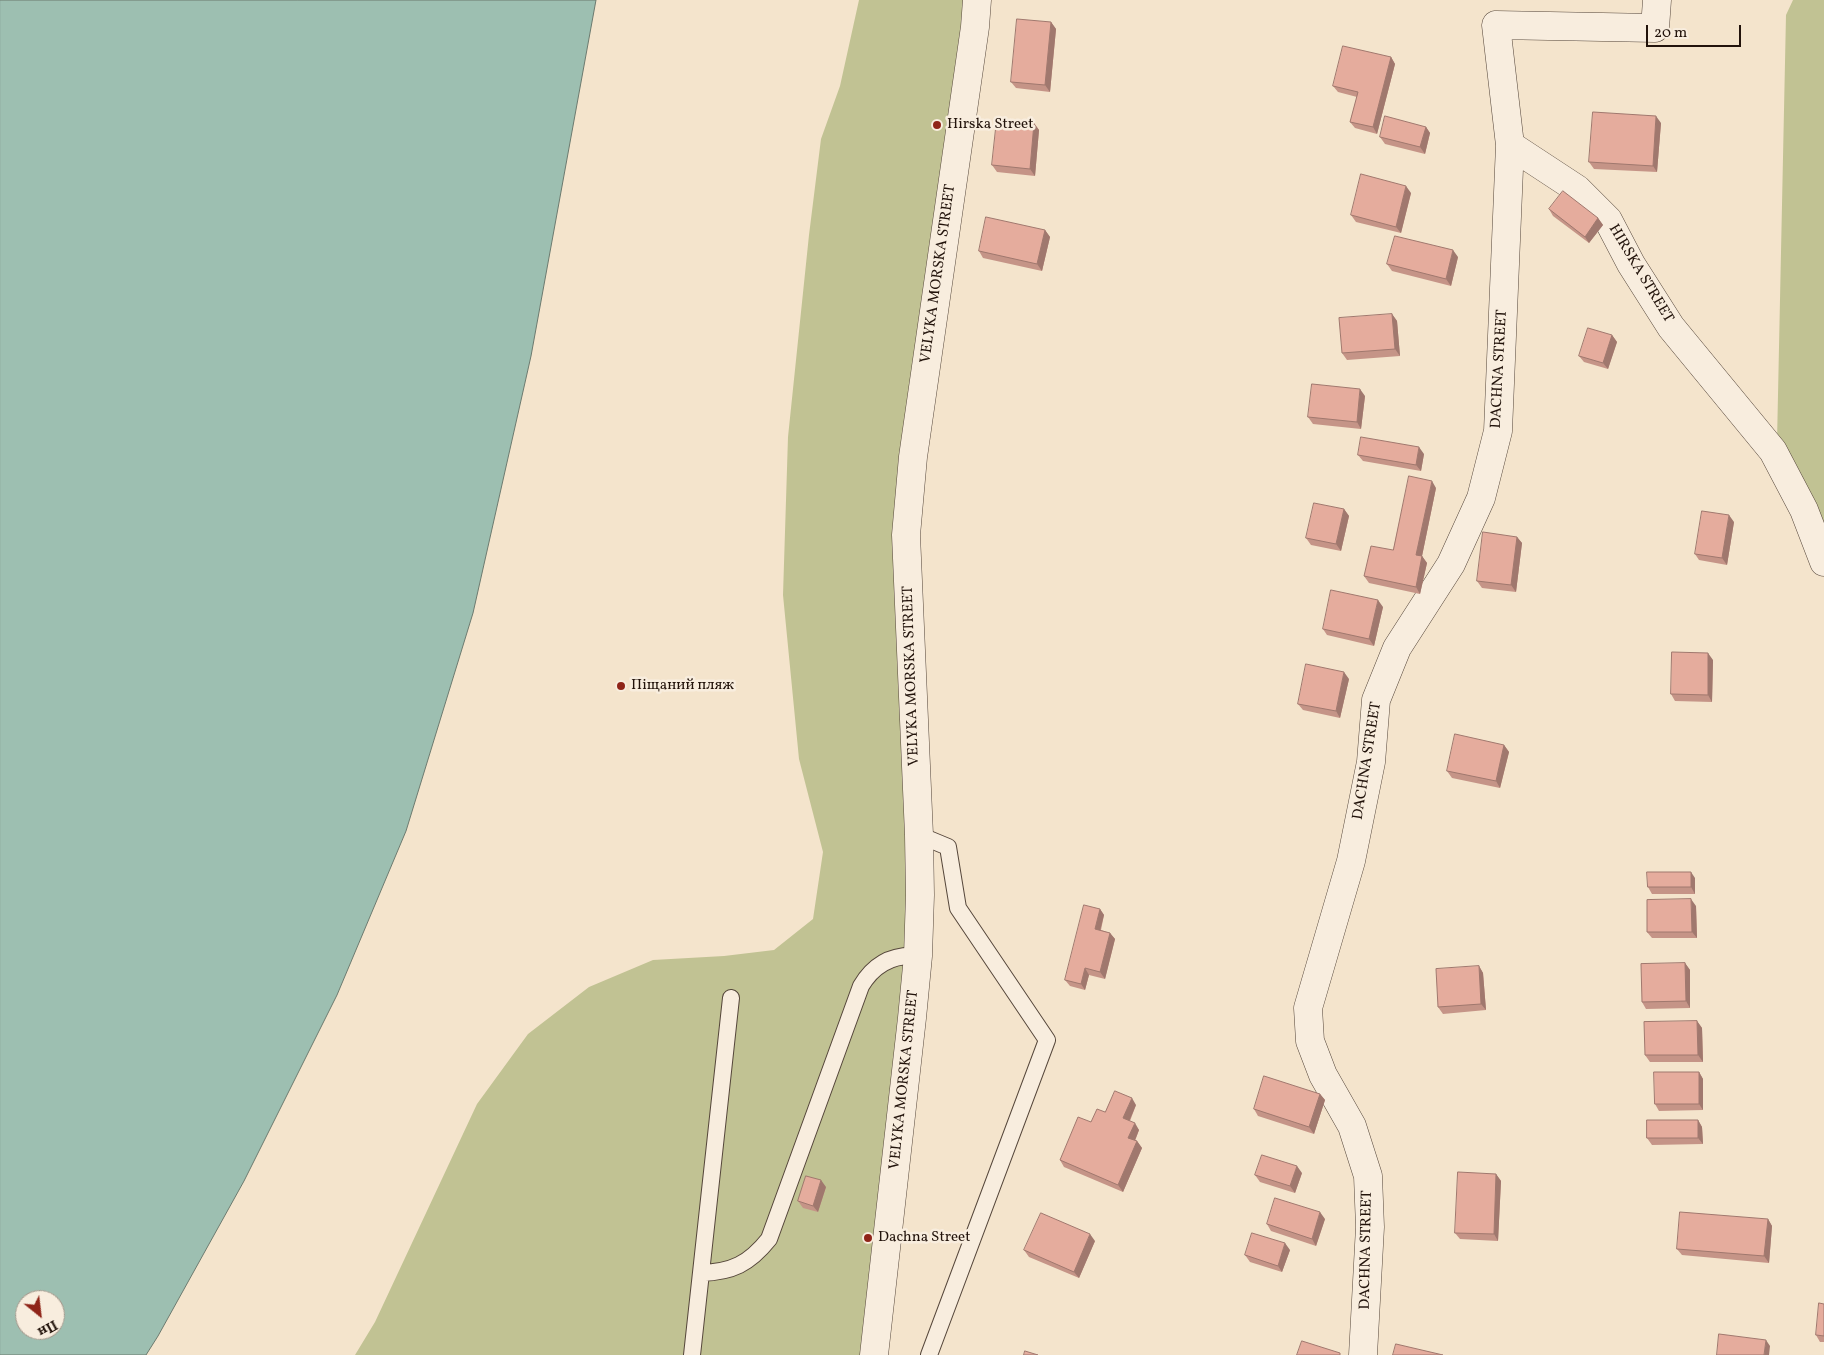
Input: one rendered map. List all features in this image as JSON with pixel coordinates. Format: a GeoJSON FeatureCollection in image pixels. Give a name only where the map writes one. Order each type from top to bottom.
{"type":"FeatureCollection","features":[{"type":"Feature","properties":{"kind":"street","name":"VELYKA MORSKA STREET"},"geometry":{"type":"LineString","coordinates":[[874,1355],[918,956],[919,835],[906,535],[913,457],[975,27],[976,0]]}},
{"type":"Feature","properties":{"kind":"street"},"geometry":{"type":"LineString","coordinates":[[1510,145],[1496,25],[1656,28],[1657,0]]}},
{"type":"Feature","properties":{"kind":"street","name":"HIRSKA STREET"},"geometry":{"type":"LineString","coordinates":[[1510,145],[1577,189],[1608,220],[1631,264],[1671,327],[1773,451],[1804,510],[1824,562]]}},
{"type":"Feature","properties":{"kind":"street","name":"DACHNA STREET"},"geometry":{"type":"LineString","coordinates":[[1364,1355],[1370,1227],[1368,1176],[1352,1126],[1323,1075],[1310,1041],[1308,1008],[1351,861],[1371,762],[1376,700],[1397,648],[1451,564],[1481,498],[1498,431],[1510,145]]}},
{"type":"Feature","properties":{"kind":"lane"},"geometry":{"type":"LineString","coordinates":[[919,835],[948,847],[958,908],[1046,1040],[929,1355]]}},
{"type":"Feature","properties":{"kind":"lane"},"geometry":{"type":"LineString","coordinates":[[701,1273],[732,1269],[746,1262],[759,1252],[769,1239],[861,986],[867,976],[885,962],[906,956],[918,956]]}},
{"type":"Feature","properties":{"kind":"lane"},"geometry":{"type":"LineString","coordinates":[[692,1355],[730,998]]}},
{"type":"Feature","properties":{"kind":"green space"},"geometry":{"type":"Polygon","coordinates":[[[859,0],[977,0],[913,457],[919,835],[874,1355],[355,1355],[375,1322],[477,1104],[528,1034],[589,987],[653,960],[724,956],[774,950],[813,919],[823,852],[799,759],[783,595],[788,437],[821,139],[840,86],[859,0]]]}},
{"type":"Feature","properties":{"kind":"green space"},"geometry":{"type":"Polygon","coordinates":[[[1793,0],[1824,0],[1824,544],[1777,442],[1786,15],[1793,0]]]}},
{"type":"Feature","properties":{"kind":"shaded area"},"geometry":{"type":"Polygon","coordinates":[[[0,0],[596,0],[531,356],[473,613],[406,831],[337,995],[244,1181],[146,1355],[0,1355],[0,0]]]}},
{"type":"Feature","properties":{"kind":"building"},"geometry":{"type":"Polygon","coordinates":[[[1017,19],[1051,22],[1045,85],[1011,82],[1017,19]]]}},
{"type":"Feature","properties":{"kind":"building"},"geometry":{"type":"Polygon","coordinates":[[[1343,46],[1391,57],[1373,127],[1350,122],[1358,92],[1333,86],[1343,46]]]}},
{"type":"Feature","properties":{"kind":"building"},"geometry":{"type":"Polygon","coordinates":[[[1593,112],[1656,116],[1653,166],[1589,162],[1593,112]]]}},
{"type":"Feature","properties":{"kind":"building"},"geometry":{"type":"Polygon","coordinates":[[[1385,116],[1426,127],[1420,147],[1380,137],[1385,116]]]}},
{"type":"Feature","properties":{"kind":"building"},"geometry":{"type":"Polygon","coordinates":[[[997,119],[1034,123],[1030,169],[992,165],[997,119]]]}},
{"type":"Feature","properties":{"kind":"building"},"geometry":{"type":"Polygon","coordinates":[[[1361,174],[1406,186],[1396,227],[1351,215],[1361,174]]]}},
{"type":"Feature","properties":{"kind":"building"},"geometry":{"type":"Polygon","coordinates":[[[1563,191],[1598,218],[1585,237],[1549,209],[1563,191]]]}},
{"type":"Feature","properties":{"kind":"building"},"geometry":{"type":"Polygon","coordinates":[[[986,217],[1045,230],[1037,264],[979,251],[986,217]]]}},
{"type":"Feature","properties":{"kind":"building"},"geometry":{"type":"Polygon","coordinates":[[[1395,236],[1453,250],[1446,279],[1387,264],[1395,236]]]}},
{"type":"Feature","properties":{"kind":"building"},"geometry":{"type":"Polygon","coordinates":[[[1392,314],[1395,349],[1342,353],[1339,318],[1392,314]]]}},
{"type":"Feature","properties":{"kind":"building"},"geometry":{"type":"Polygon","coordinates":[[[1588,328],[1612,335],[1603,363],[1579,356],[1588,328]]]}},
{"type":"Feature","properties":{"kind":"building"},"geometry":{"type":"Polygon","coordinates":[[[1312,384],[1360,389],[1357,422],[1308,417],[1312,384]]]}},
{"type":"Feature","properties":{"kind":"building"},"geometry":{"type":"Polygon","coordinates":[[[1361,437],[1419,447],[1416,465],[1358,455],[1361,437]]]}},
{"type":"Feature","properties":{"kind":"building"},"geometry":{"type":"Polygon","coordinates":[[[1409,476],[1432,481],[1416,555],[1422,556],[1416,587],[1364,576],[1371,546],[1393,550],[1409,476]]]}},
{"type":"Feature","properties":{"kind":"building"},"geometry":{"type":"Polygon","coordinates":[[[1314,503],[1344,509],[1336,544],[1306,538],[1314,503]]]}},
{"type":"Feature","properties":{"kind":"building"},"geometry":{"type":"Polygon","coordinates":[[[1702,511],[1729,515],[1722,558],[1695,554],[1702,511]]]}},
{"type":"Feature","properties":{"kind":"building"},"geometry":{"type":"Polygon","coordinates":[[[1483,532],[1517,537],[1511,585],[1477,581],[1483,532]]]}},
{"type":"Feature","properties":{"kind":"building"},"geometry":{"type":"Polygon","coordinates":[[[1331,590],[1378,600],[1369,639],[1323,629],[1331,590]]]}},
{"type":"Feature","properties":{"kind":"building"},"geometry":{"type":"Polygon","coordinates":[[[1672,652],[1708,653],[1708,695],[1671,694],[1672,652]]]}},
{"type":"Feature","properties":{"kind":"building"},"geometry":{"type":"Polygon","coordinates":[[[1306,664],[1344,672],[1336,711],[1298,704],[1306,664]]]}},
{"type":"Feature","properties":{"kind":"building"},"geometry":{"type":"Polygon","coordinates":[[[1455,734],[1504,745],[1496,781],[1447,771],[1455,734]]]}},
{"type":"Feature","properties":{"kind":"building"},"geometry":{"type":"Polygon","coordinates":[[[1647,872],[1691,872],[1691,887],[1648,887],[1647,872]]]}},
{"type":"Feature","properties":{"kind":"building"},"geometry":{"type":"Polygon","coordinates":[[[1691,899],[1692,932],[1647,932],[1647,900],[1691,899]]]}},
{"type":"Feature","properties":{"kind":"building"},"geometry":{"type":"Polygon","coordinates":[[[1084,905],[1100,909],[1095,929],[1110,933],[1100,972],[1085,968],[1081,984],[1065,980],[1084,905]]]}},
{"type":"Feature","properties":{"kind":"building"},"geometry":{"type":"Polygon","coordinates":[[[1685,963],[1686,1001],[1642,1002],[1641,964],[1685,963]]]}},
{"type":"Feature","properties":{"kind":"building"},"geometry":{"type":"Polygon","coordinates":[[[1479,966],[1481,1004],[1438,1007],[1436,969],[1479,966]]]}},
{"type":"Feature","properties":{"kind":"building"},"geometry":{"type":"Polygon","coordinates":[[[1697,1021],[1698,1055],[1645,1055],[1644,1022],[1697,1021]]]}},
{"type":"Feature","properties":{"kind":"building"},"geometry":{"type":"Polygon","coordinates":[[[1654,1072],[1699,1072],[1699,1104],[1655,1104],[1654,1072]]]}},
{"type":"Feature","properties":{"kind":"building"},"geometry":{"type":"Polygon","coordinates":[[[1264,1076],[1320,1094],[1309,1127],[1254,1109],[1264,1076]]]}},
{"type":"Feature","properties":{"kind":"building"},"geometry":{"type":"Polygon","coordinates":[[[1115,1091],[1132,1098],[1123,1118],[1135,1123],[1128,1138],[1137,1141],[1118,1185],[1060,1160],[1078,1117],[1091,1122],[1097,1109],[1105,1112],[1115,1091]]]}},
{"type":"Feature","properties":{"kind":"building"},"geometry":{"type":"Polygon","coordinates":[[[1647,1120],[1698,1120],[1698,1138],[1647,1138],[1647,1120]]]}},
{"type":"Feature","properties":{"kind":"building"},"geometry":{"type":"Polygon","coordinates":[[[1262,1155],[1297,1166],[1290,1186],[1255,1175],[1262,1155]]]}},
{"type":"Feature","properties":{"kind":"building"},"geometry":{"type":"Polygon","coordinates":[[[1458,1172],[1496,1174],[1494,1234],[1455,1233],[1458,1172]]]}},
{"type":"Feature","properties":{"kind":"building"},"geometry":{"type":"Polygon","coordinates":[[[806,1176],[821,1180],[813,1206],[798,1201],[806,1176]]]}},
{"type":"Feature","properties":{"kind":"building"},"geometry":{"type":"Polygon","coordinates":[[[1275,1198],[1320,1212],[1312,1239],[1267,1224],[1275,1198]]]}},
{"type":"Feature","properties":{"kind":"building"},"geometry":{"type":"Polygon","coordinates":[[[1680,1212],[1768,1219],[1764,1256],[1677,1249],[1680,1212]]]}},
{"type":"Feature","properties":{"kind":"building"},"geometry":{"type":"Polygon","coordinates":[[[1041,1213],[1090,1234],[1074,1272],[1024,1250],[1041,1213]]]}},
{"type":"Feature","properties":{"kind":"building"},"geometry":{"type":"Polygon","coordinates":[[[1252,1233],[1285,1243],[1278,1266],[1245,1255],[1252,1233]]]}},
{"type":"Feature","properties":{"kind":"building"},"geometry":{"type":"Polygon","coordinates":[[[1819,1303],[1824,1304],[1824,1336],[1816,1335],[1819,1303]]]}},
{"type":"Feature","properties":{"kind":"building"},"geometry":{"type":"Polygon","coordinates":[[[1719,1334],[1766,1340],[1764,1355],[1717,1355],[1719,1334]]]}},
{"type":"Feature","properties":{"kind":"building"},"geometry":{"type":"Polygon","coordinates":[[[1302,1341],[1340,1353],[1340,1355],[1297,1355],[1302,1341]]]}},
{"type":"Feature","properties":{"kind":"building"},"geometry":{"type":"Polygon","coordinates":[[[1396,1344],[1443,1355],[1393,1355],[1396,1344]]]}},
{"type":"Feature","properties":{"kind":"building"},"geometry":{"type":"Polygon","coordinates":[[[1025,1351],[1038,1355],[1024,1355],[1025,1351]]]}},
{"type":"Feature","properties":{"kind":"place","name":"Hirska Street"},"geometry":{"type":"Point","coordinates":[937,125]}},
{"type":"Feature","properties":{"kind":"place","name":"Піщаний пляж"},"geometry":{"type":"Point","coordinates":[621,686]}},
{"type":"Feature","properties":{"kind":"place","name":"Dachna Street"},"geometry":{"type":"Point","coordinates":[868,1238]}}]}
